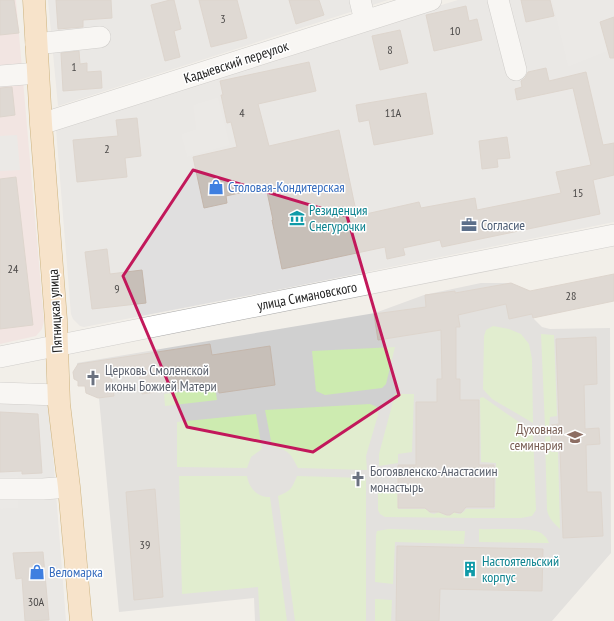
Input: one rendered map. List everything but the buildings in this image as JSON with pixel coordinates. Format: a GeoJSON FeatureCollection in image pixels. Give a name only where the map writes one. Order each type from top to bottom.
{"type":"FeatureCollection","features":[{"type":"Feature","properties":{"kind":"main road","name":"Пятницкая улица"},"geometry":{"type":"LineString","coordinates":[[34,0],[41,124],[56,320],[58,404],[69,487],[81,621]]}},
{"type":"Feature","properties":{"kind":"street"},"geometry":{"type":"LineString","coordinates":[[360,0],[366,21]]}},
{"type":"Feature","properties":{"kind":"street","name":"Кадыевский переулок"},"geometry":{"type":"LineString","coordinates":[[41,124],[431,0]]}},
{"type":"Feature","properties":{"kind":"street"},"geometry":{"type":"LineString","coordinates":[[498,0],[516,70]]}},
{"type":"Feature","properties":{"kind":"street"},"geometry":{"type":"LineString","coordinates":[[36,44],[100,37]]}},
{"type":"Feature","properties":{"kind":"street"},"geometry":{"type":"LineString","coordinates":[[0,76],[38,73]]}},
{"type":"Feature","properties":{"kind":"street","name":"улица Симановского"},"geometry":{"type":"LineString","coordinates":[[0,357],[614,235]]}},
{"type":"Feature","properties":{"kind":"street"},"geometry":{"type":"LineString","coordinates":[[0,393],[58,395]]}},
{"type":"Feature","properties":{"kind":"street"},"geometry":{"type":"LineString","coordinates":[[0,489],[43,489],[69,487]]}},
{"type":"Feature","properties":{"kind":"highlighted area"},"geometry":{"type":"Polygon","coordinates":[[[193,170],[347,216],[399,395],[313,452],[187,427],[123,276],[193,170]]]}},
{"type":"Feature","properties":{"kind":"shaded area"},"geometry":{"type":"Polygon","coordinates":[[[0,0],[16,0],[44,321],[42,329],[36,336],[0,344],[0,0]]]}},
{"type":"Feature","properties":{"kind":"shaded area"},"geometry":{"type":"Polygon","coordinates":[[[48,0],[388,0],[58,106],[48,0]]]}},
{"type":"Feature","properties":{"kind":"shaded area"},"geometry":{"type":"Polygon","coordinates":[[[458,0],[614,0],[614,222],[267,292],[84,327],[80,326],[73,319],[71,314],[56,129],[356,31],[458,0]]]}},
{"type":"Feature","properties":{"kind":"shaded area"},"geometry":{"type":"Polygon","coordinates":[[[552,0],[614,0],[614,17],[600,22],[608,51],[568,67],[552,0]]]}},
{"type":"Feature","properties":{"kind":"shaded area"},"geometry":{"type":"Polygon","coordinates":[[[218,97],[230,145],[187,157],[181,134],[196,129],[193,105],[218,97]]]}},
{"type":"Feature","properties":{"kind":"shaded area"},"geometry":{"type":"Polygon","coordinates":[[[17,135],[20,170],[0,171],[0,136],[17,135]]]}},
{"type":"Feature","properties":{"kind":"shaded area","name":"Богоявленско-Анастасиин монастырь"},"geometry":{"type":"Polygon","coordinates":[[[481,283],[511,283],[527,290],[533,318],[542,327],[550,329],[610,328],[611,553],[552,621],[255,621],[254,598],[119,612],[99,398],[86,393],[85,386],[78,386],[78,381],[73,375],[73,372],[77,368],[77,363],[375,313],[424,295],[481,283]]]}},
{"type":"Feature","properties":{"kind":"shaded area"},"geometry":{"type":"Polygon","coordinates":[[[0,400],[49,404],[66,621],[0,621],[0,400]]]}},
{"type":"Feature","properties":{"kind":"shaded area"},"geometry":{"type":"Polygon","coordinates":[[[18,476],[18,508],[0,509],[0,477],[18,476]]]}},
{"type":"Feature","properties":{"kind":"green space"},"geometry":{"type":"Polygon","coordinates":[[[493,326],[509,329],[521,334],[529,344],[532,359],[533,423],[492,399],[483,389],[484,336],[486,330],[493,326]]]}},
{"type":"Feature","properties":{"kind":"green space"},"geometry":{"type":"Polygon","coordinates":[[[541,334],[554,335],[557,416],[550,417],[549,426],[545,427],[541,334]]]}},
{"type":"Feature","properties":{"kind":"green space"},"geometry":{"type":"Polygon","coordinates":[[[395,347],[386,384],[382,388],[325,395],[316,391],[312,351],[395,347]]]}},
{"type":"Feature","properties":{"kind":"green space"},"geometry":{"type":"Polygon","coordinates":[[[215,387],[217,400],[165,406],[164,394],[215,387]]]}},
{"type":"Feature","properties":{"kind":"green space"},"geometry":{"type":"Polygon","coordinates":[[[395,394],[414,394],[412,452],[398,454],[398,463],[379,466],[379,454],[395,394]]]}},
{"type":"Feature","properties":{"kind":"green space"},"geometry":{"type":"Polygon","coordinates":[[[483,397],[533,432],[536,510],[532,516],[521,518],[385,517],[380,514],[378,510],[378,485],[397,486],[398,509],[426,509],[430,513],[434,514],[439,512],[451,515],[454,512],[461,514],[466,509],[495,509],[496,463],[481,462],[480,398],[483,397]]]}},
{"type":"Feature","properties":{"kind":"green space"},"geometry":{"type":"Polygon","coordinates":[[[370,404],[377,407],[378,415],[366,456],[367,470],[298,468],[288,453],[282,449],[272,446],[265,410],[370,404]]]}},
{"type":"Feature","properties":{"kind":"green space"},"geometry":{"type":"Polygon","coordinates":[[[256,414],[262,449],[251,457],[247,468],[177,467],[177,422],[256,414]]]}},
{"type":"Feature","properties":{"kind":"green space"},"geometry":{"type":"Polygon","coordinates":[[[550,436],[551,452],[558,452],[560,529],[550,518],[547,510],[545,437],[550,436]]]}},
{"type":"Feature","properties":{"kind":"green space"},"geometry":{"type":"Polygon","coordinates":[[[179,476],[247,476],[254,491],[265,497],[270,497],[287,621],[260,621],[258,587],[182,594],[179,476]]]}},
{"type":"Feature","properties":{"kind":"green space"},"geometry":{"type":"Polygon","coordinates":[[[297,476],[366,478],[366,621],[295,621],[278,496],[290,489],[297,476]]]}},
{"type":"Feature","properties":{"kind":"green space"},"geometry":{"type":"Polygon","coordinates":[[[389,529],[465,531],[464,544],[395,542],[393,584],[375,582],[377,531],[389,529]]]}},
{"type":"Feature","properties":{"kind":"green space"},"geometry":{"type":"Polygon","coordinates":[[[479,529],[521,529],[536,531],[544,535],[549,543],[479,542],[479,529]]]}},
{"type":"Feature","properties":{"kind":"green space"},"geometry":{"type":"Polygon","coordinates":[[[375,599],[392,600],[391,621],[375,621],[375,599]]]}},
{"type":"Feature","properties":{"kind":"place","name":"Столовая-Кондитерская"},"geometry":{"type":"Point","coordinates":[216,187]}},
{"type":"Feature","properties":{"kind":"place","name":"Резиденция Снегурочки"},"geometry":{"type":"Point","coordinates":[297,218]}},
{"type":"Feature","properties":{"kind":"place","name":"Согласие"},"geometry":{"type":"Point","coordinates":[469,225]}},
{"type":"Feature","properties":{"kind":"place","name":"Церковь Смоленской иконы Божией Матери"},"geometry":{"type":"Point","coordinates":[93,378]}},
{"type":"Feature","properties":{"kind":"place","name":"Духовная семинария"},"geometry":{"type":"Point","coordinates":[575,437]}},
{"type":"Feature","properties":{"kind":"place","name":"Богоявленско-Анастасиин монастырь"},"geometry":{"type":"Point","coordinates":[358,479]}},
{"type":"Feature","properties":{"kind":"place","name":"Настоятельский корпус"},"geometry":{"type":"Point","coordinates":[470,569]}},
{"type":"Feature","properties":{"kind":"place","name":"Веломарка"},"geometry":{"type":"Point","coordinates":[37,572]}}]}
